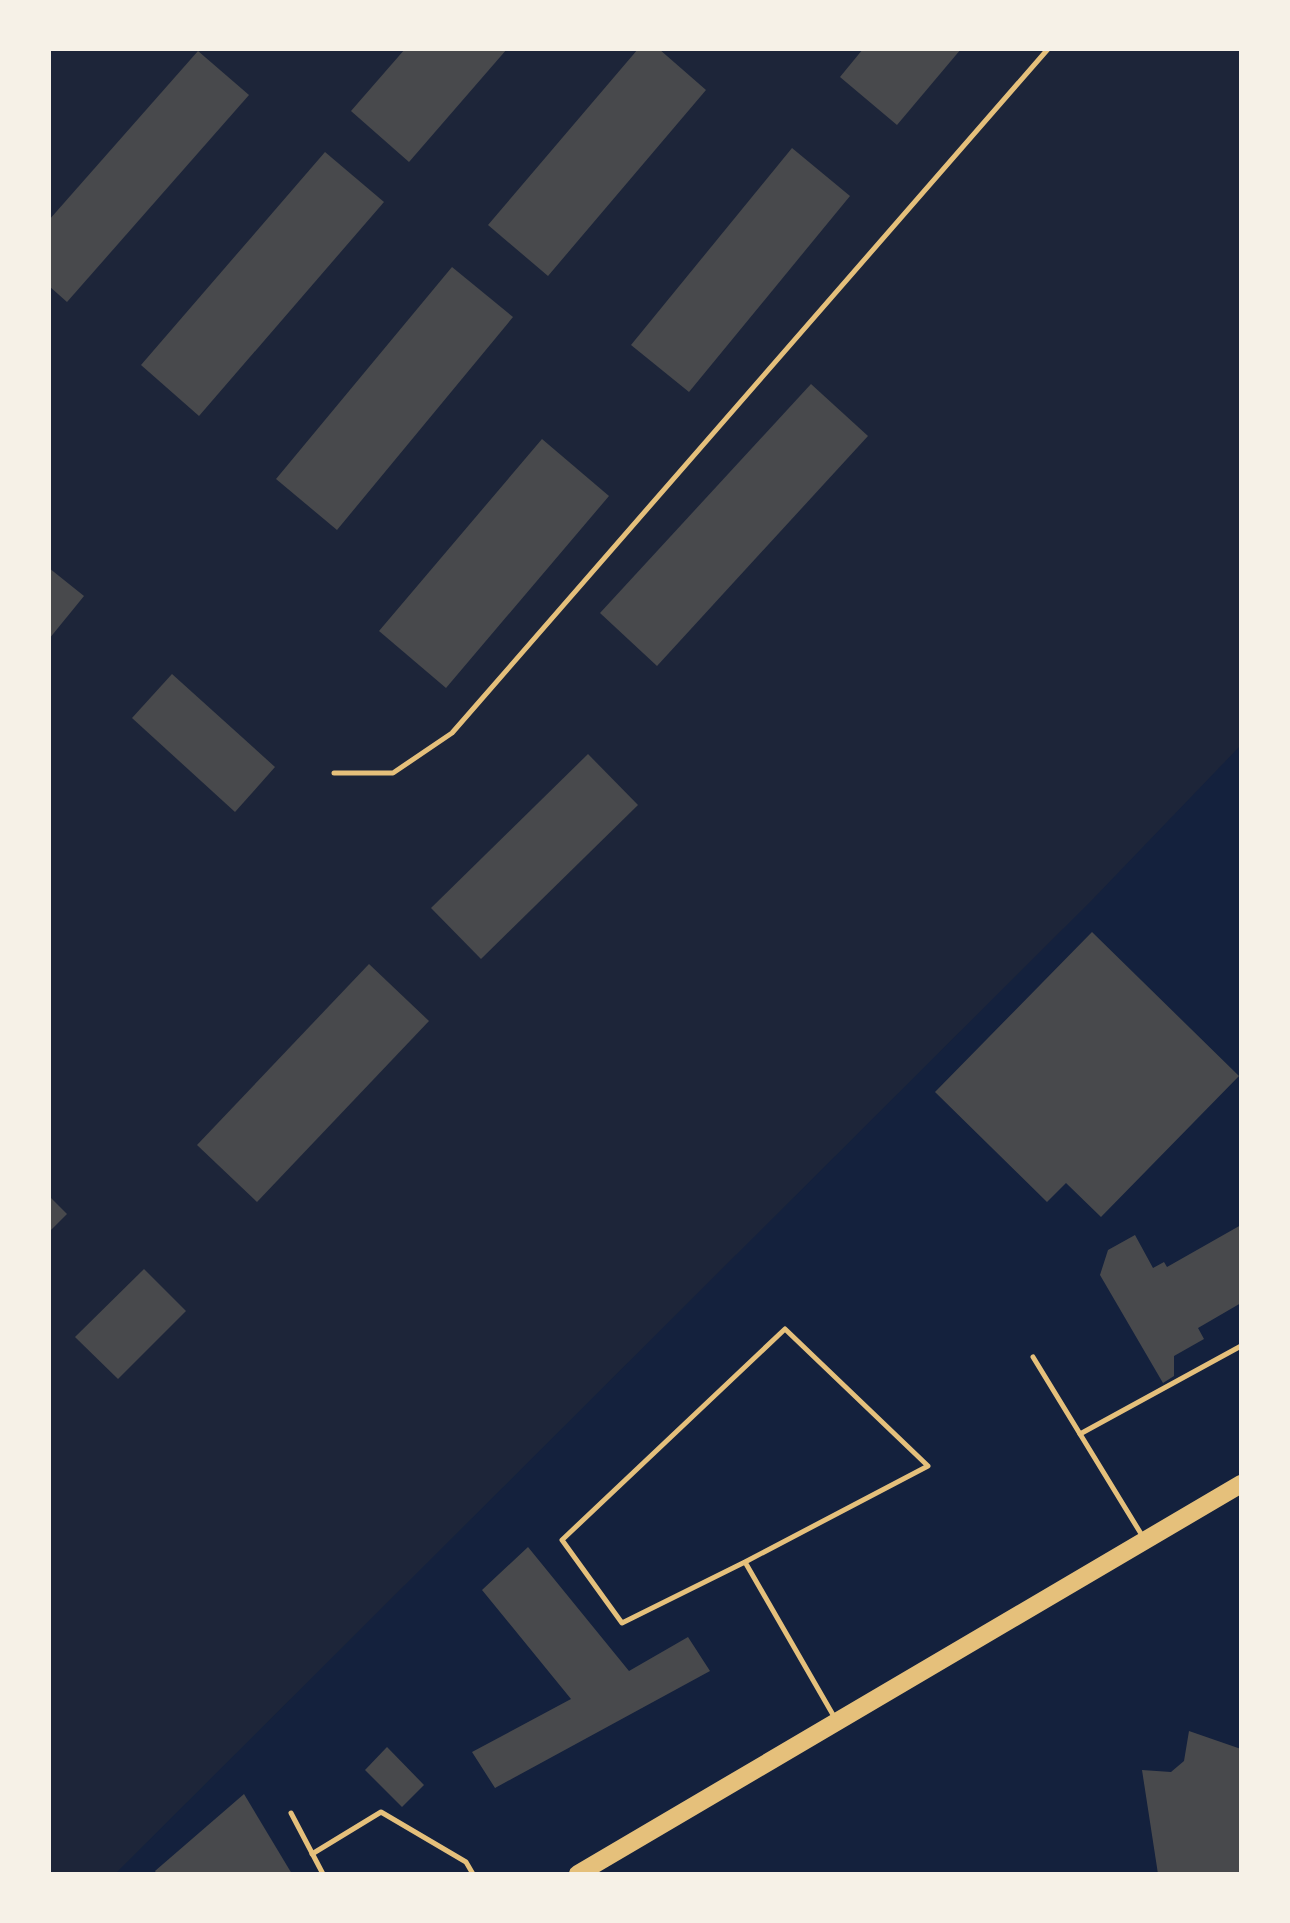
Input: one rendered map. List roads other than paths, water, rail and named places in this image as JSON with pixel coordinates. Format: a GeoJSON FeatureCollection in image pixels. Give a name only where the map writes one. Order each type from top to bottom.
{"type":"FeatureCollection","features":[{"type":"Feature","properties":{"kind":"main road"},"geometry":{"type":"LineString","coordinates":[[578,1874],[1241,1484]]}},
{"type":"Feature","properties":{"kind":"lane"},"geometry":{"type":"LineString","coordinates":[[334,773],[393,773],[452,733],[1048,49]]}},
{"type":"Feature","properties":{"kind":"lane"},"geometry":{"type":"LineString","coordinates":[[785,1329],[928,1466],[745,1562],[621,1623],[562,1540],[785,1329]]}},
{"type":"Feature","properties":{"kind":"lane"},"geometry":{"type":"LineString","coordinates":[[1080,1434],[1241,1346]]}},
{"type":"Feature","properties":{"kind":"lane"},"geometry":{"type":"LineString","coordinates":[[1033,1357],[1145,1540]]}},
{"type":"Feature","properties":{"kind":"lane"},"geometry":{"type":"LineString","coordinates":[[745,1562],[836,1721]]}},
{"type":"Feature","properties":{"kind":"lane"},"geometry":{"type":"LineString","coordinates":[[312,1854],[381,1812],[466,1862],[473,1874]]}},
{"type":"Feature","properties":{"kind":"lane"},"geometry":{"type":"LineString","coordinates":[[290,1813],[323,1874]]}}]}
